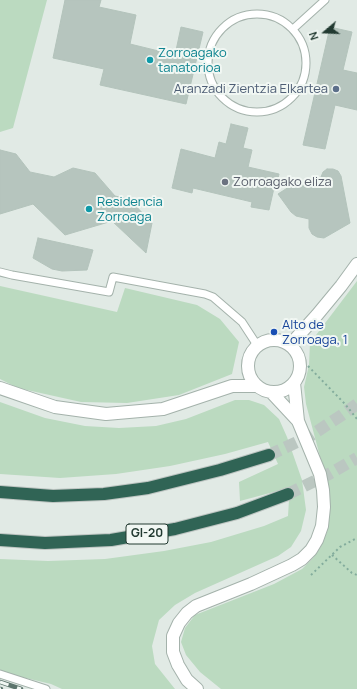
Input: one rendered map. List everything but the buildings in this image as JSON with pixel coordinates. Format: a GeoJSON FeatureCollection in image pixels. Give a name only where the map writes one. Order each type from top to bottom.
{"type":"FeatureCollection","features":[{"type":"Feature","properties":{"kind":"highway"},"geometry":{"type":"LineString","coordinates":[[0,492],[53,496],[104,494],[155,486],[214,472],[269,455]]}},
{"type":"Feature","properties":{"kind":"highway","name":"GI-20"},"geometry":{"type":"LineString","coordinates":[[0,540],[45,543],[111,540],[175,529],[237,513],[288,494]]}},
{"type":"Feature","properties":{"kind":"street"},"geometry":{"type":"LineString","coordinates":[[290,345],[322,309],[357,264]]}},
{"type":"Feature","properties":{"kind":"street"},"geometry":{"type":"LineString","coordinates":[[274,339],[290,345],[299,357],[300,364],[300,371],[294,383],[284,390],[271,392],[257,386],[252,380],[248,366],[252,351],[265,341],[274,339]]}},
{"type":"Feature","properties":{"kind":"street"},"geometry":{"type":"LineString","coordinates":[[232,386],[248,366]]}},
{"type":"Feature","properties":{"kind":"street"},"geometry":{"type":"LineString","coordinates":[[196,689],[187,680],[178,665],[173,652],[173,636],[178,623],[196,606],[258,581],[302,559],[311,550],[317,540],[322,526],[324,507],[320,474],[298,421],[294,383]]}},
{"type":"Feature","properties":{"kind":"street"},"geometry":{"type":"LineString","coordinates":[[0,388],[55,407],[106,414],[163,409],[232,386],[257,386]]}},
{"type":"Feature","properties":{"kind":"street"},"geometry":{"type":"LineString","coordinates":[[271,392],[298,421]]}},
{"type":"Feature","properties":{"kind":"lane"},"geometry":{"type":"LineString","coordinates":[[293,29],[325,0]]}},
{"type":"Feature","properties":{"kind":"lane"},"geometry":{"type":"LineString","coordinates":[[262,13],[274,16],[284,21],[293,29],[301,38],[307,62],[306,74],[302,85],[295,95],[286,103],[275,109],[263,112],[251,112],[240,109],[229,103],[220,95],[213,85],[209,74],[208,63],[209,51],[220,30],[224,26],[239,17],[262,13]]}},
{"type":"Feature","properties":{"kind":"lane"},"geometry":{"type":"LineString","coordinates":[[0,272],[109,292],[113,277],[205,294],[213,297],[242,322],[258,345]]}},
{"type":"Feature","properties":{"kind":"lane"},"geometry":{"type":"LineString","coordinates":[[0,674],[46,689]]}},
{"type":"Feature","properties":{"kind":"path"},"geometry":{"type":"LineString","coordinates":[[308,366],[345,404],[357,419]]}},
{"type":"Feature","properties":{"kind":"path"},"geometry":{"type":"LineString","coordinates":[[311,575],[340,547],[357,538]]}},
{"type":"Feature","properties":{"kind":"path"},"geometry":{"type":"LineString","coordinates":[[332,555],[352,573],[357,575]]}},
{"type":"Feature","properties":{"kind":"green space"},"geometry":{"type":"Polygon","coordinates":[[[0,0],[47,0],[13,128],[0,132],[0,0]]]}},
{"type":"Feature","properties":{"kind":"green space"},"geometry":{"type":"Polygon","coordinates":[[[357,281],[357,689],[221,689],[200,672],[186,655],[181,642],[185,628],[195,615],[274,584],[302,569],[320,548],[327,532],[330,508],[327,483],[306,404],[304,387],[309,365],[310,343],[357,281]]]}},
{"type":"Feature","properties":{"kind":"green space"},"geometry":{"type":"Polygon","coordinates":[[[0,286],[117,312],[125,288],[197,305],[220,319],[239,342],[232,374],[179,395],[127,403],[81,402],[18,388],[0,379],[0,286]]]}},
{"type":"Feature","properties":{"kind":"green space"},"geometry":{"type":"Polygon","coordinates":[[[235,400],[249,400],[264,405],[279,419],[302,480],[306,510],[301,531],[291,547],[278,556],[195,593],[175,605],[159,620],[152,646],[155,664],[175,689],[62,689],[51,684],[0,672],[0,559],[48,561],[105,559],[164,551],[211,542],[264,526],[288,516],[289,500],[285,489],[240,501],[239,482],[278,464],[268,442],[225,454],[170,466],[116,474],[60,478],[0,474],[0,402],[45,418],[85,426],[119,428],[156,426],[186,419],[235,400]]]}},
{"type":"Feature","properties":{"kind":"tunnel"},"geometry":{"type":"LineString","coordinates":[[269,455],[310,436],[357,404]]}},
{"type":"Feature","properties":{"kind":"tunnel"},"geometry":{"type":"LineString","coordinates":[[288,494],[329,474],[357,458]]}},
{"type":"Feature","properties":{"kind":"railway"},"geometry":{"type":"LineString","coordinates":[[0,682],[21,689]]}},
{"type":"Feature","properties":{"kind":"place","name":"Zorroagako tanatorioa"},"geometry":{"type":"Point","coordinates":[150,60]}},
{"type":"Feature","properties":{"kind":"place","name":"Aranzadi Zientzia Elkartea"},"geometry":{"type":"Point","coordinates":[336,89]}},
{"type":"Feature","properties":{"kind":"place","name":"Zorroagako eliza"},"geometry":{"type":"Point","coordinates":[225,182]}},
{"type":"Feature","properties":{"kind":"place","name":"Residencia Zorroaga"},"geometry":{"type":"Point","coordinates":[89,209]}},
{"type":"Feature","properties":{"kind":"place","name":"Alto de Zorroaga, 1"},"geometry":{"type":"Point","coordinates":[274,332]}}]}
